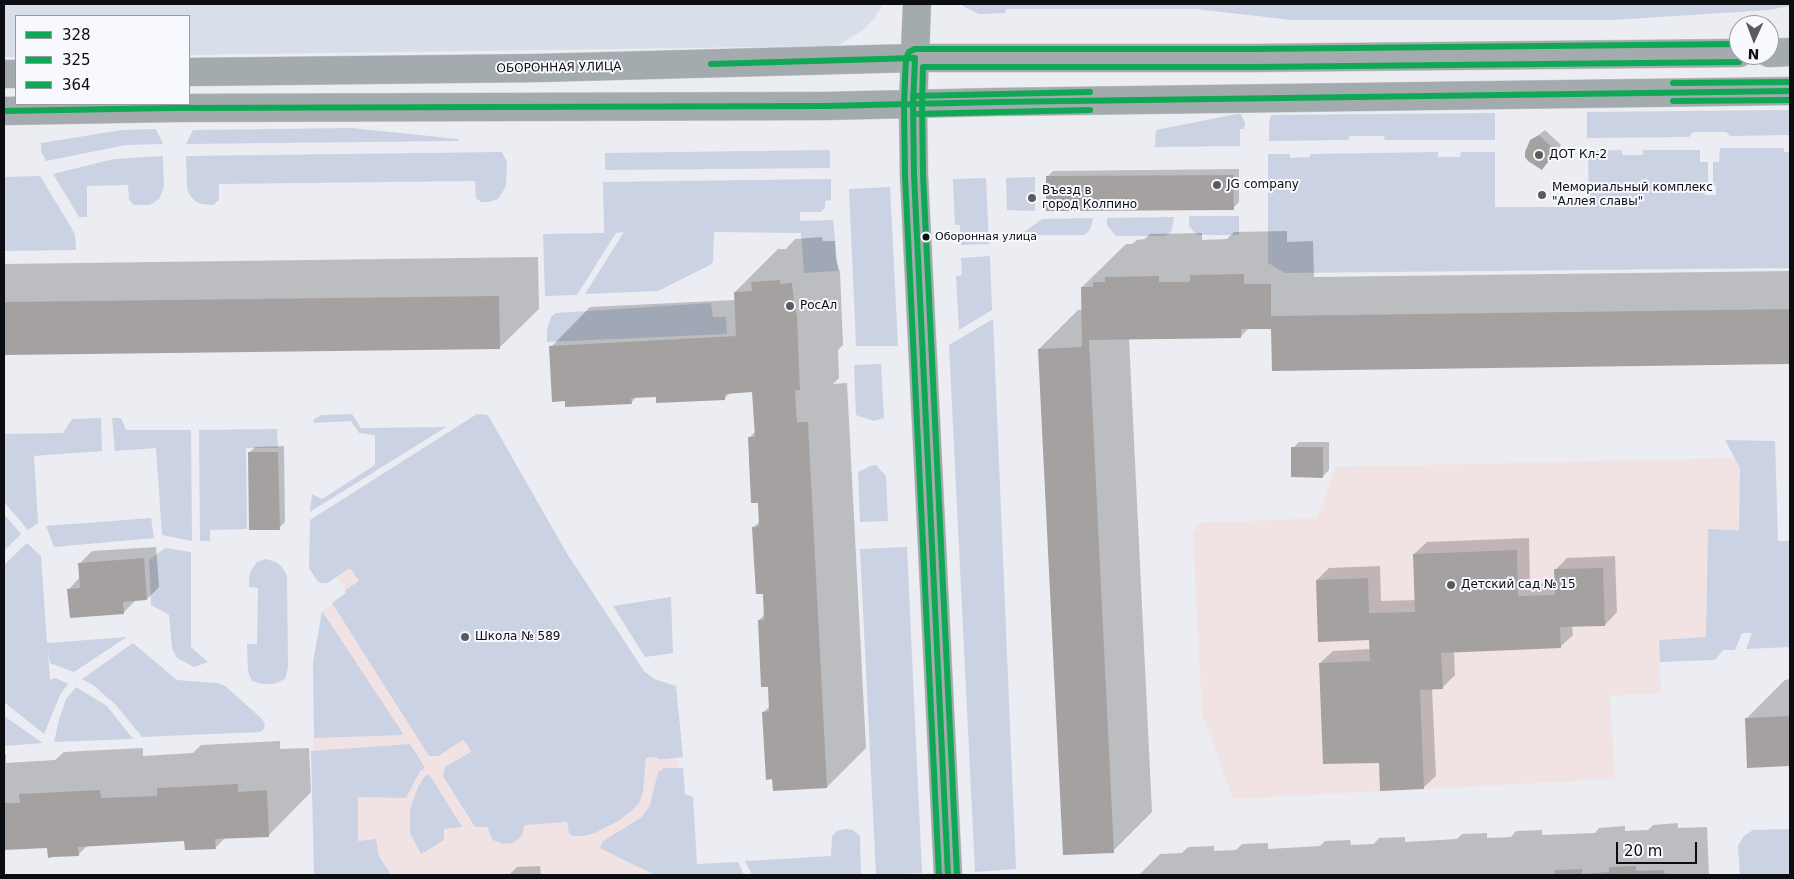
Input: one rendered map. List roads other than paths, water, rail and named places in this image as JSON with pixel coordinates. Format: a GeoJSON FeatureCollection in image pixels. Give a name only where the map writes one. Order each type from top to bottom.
{"type":"FeatureCollection","features":[{"type":"Feature","properties":{"kind":"main road"},"geometry":{"type":"LineString","coordinates":[[918,4],[913,105],[914,184],[948,875]]}},
{"type":"Feature","properties":{"kind":"main road","name":"ОБОРОННАЯ УЛИЦА"},"geometry":{"type":"LineString","coordinates":[[190,72],[538,68],[915,58],[1253,58],[1729,53]]}},
{"type":"Feature","properties":{"kind":"main road"},"geometry":{"type":"LineString","coordinates":[[4,111],[173,108],[913,105],[1790,91]]}},
{"type":"Feature","properties":{"kind":"place","name":"ДОТ Кл-2"},"geometry":{"type":"Point","coordinates":[1539,155]}},
{"type":"Feature","properties":{"kind":"place","name":"JG company"},"geometry":{"type":"Point","coordinates":[1217,185]}},
{"type":"Feature","properties":{"kind":"place","name":"Мемориальный комплекс \"Аллея славы\""},"geometry":{"type":"Point","coordinates":[1542,195]}},
{"type":"Feature","properties":{"kind":"place","name":"Въезд в город Колпино"},"geometry":{"type":"Point","coordinates":[1032,198]}},
{"type":"Feature","properties":{"kind":"place","name":"Оборонная улица"},"geometry":{"type":"Point","coordinates":[926,237]}},
{"type":"Feature","properties":{"kind":"place","name":"РосАл"},"geometry":{"type":"Point","coordinates":[790,306]}},
{"type":"Feature","properties":{"kind":"place","name":"Детский сад № 15"},"geometry":{"type":"Point","coordinates":[1451,585]}},
{"type":"Feature","properties":{"kind":"place","name":"Школа № 589"},"geometry":{"type":"Point","coordinates":[465,637]}}]}
